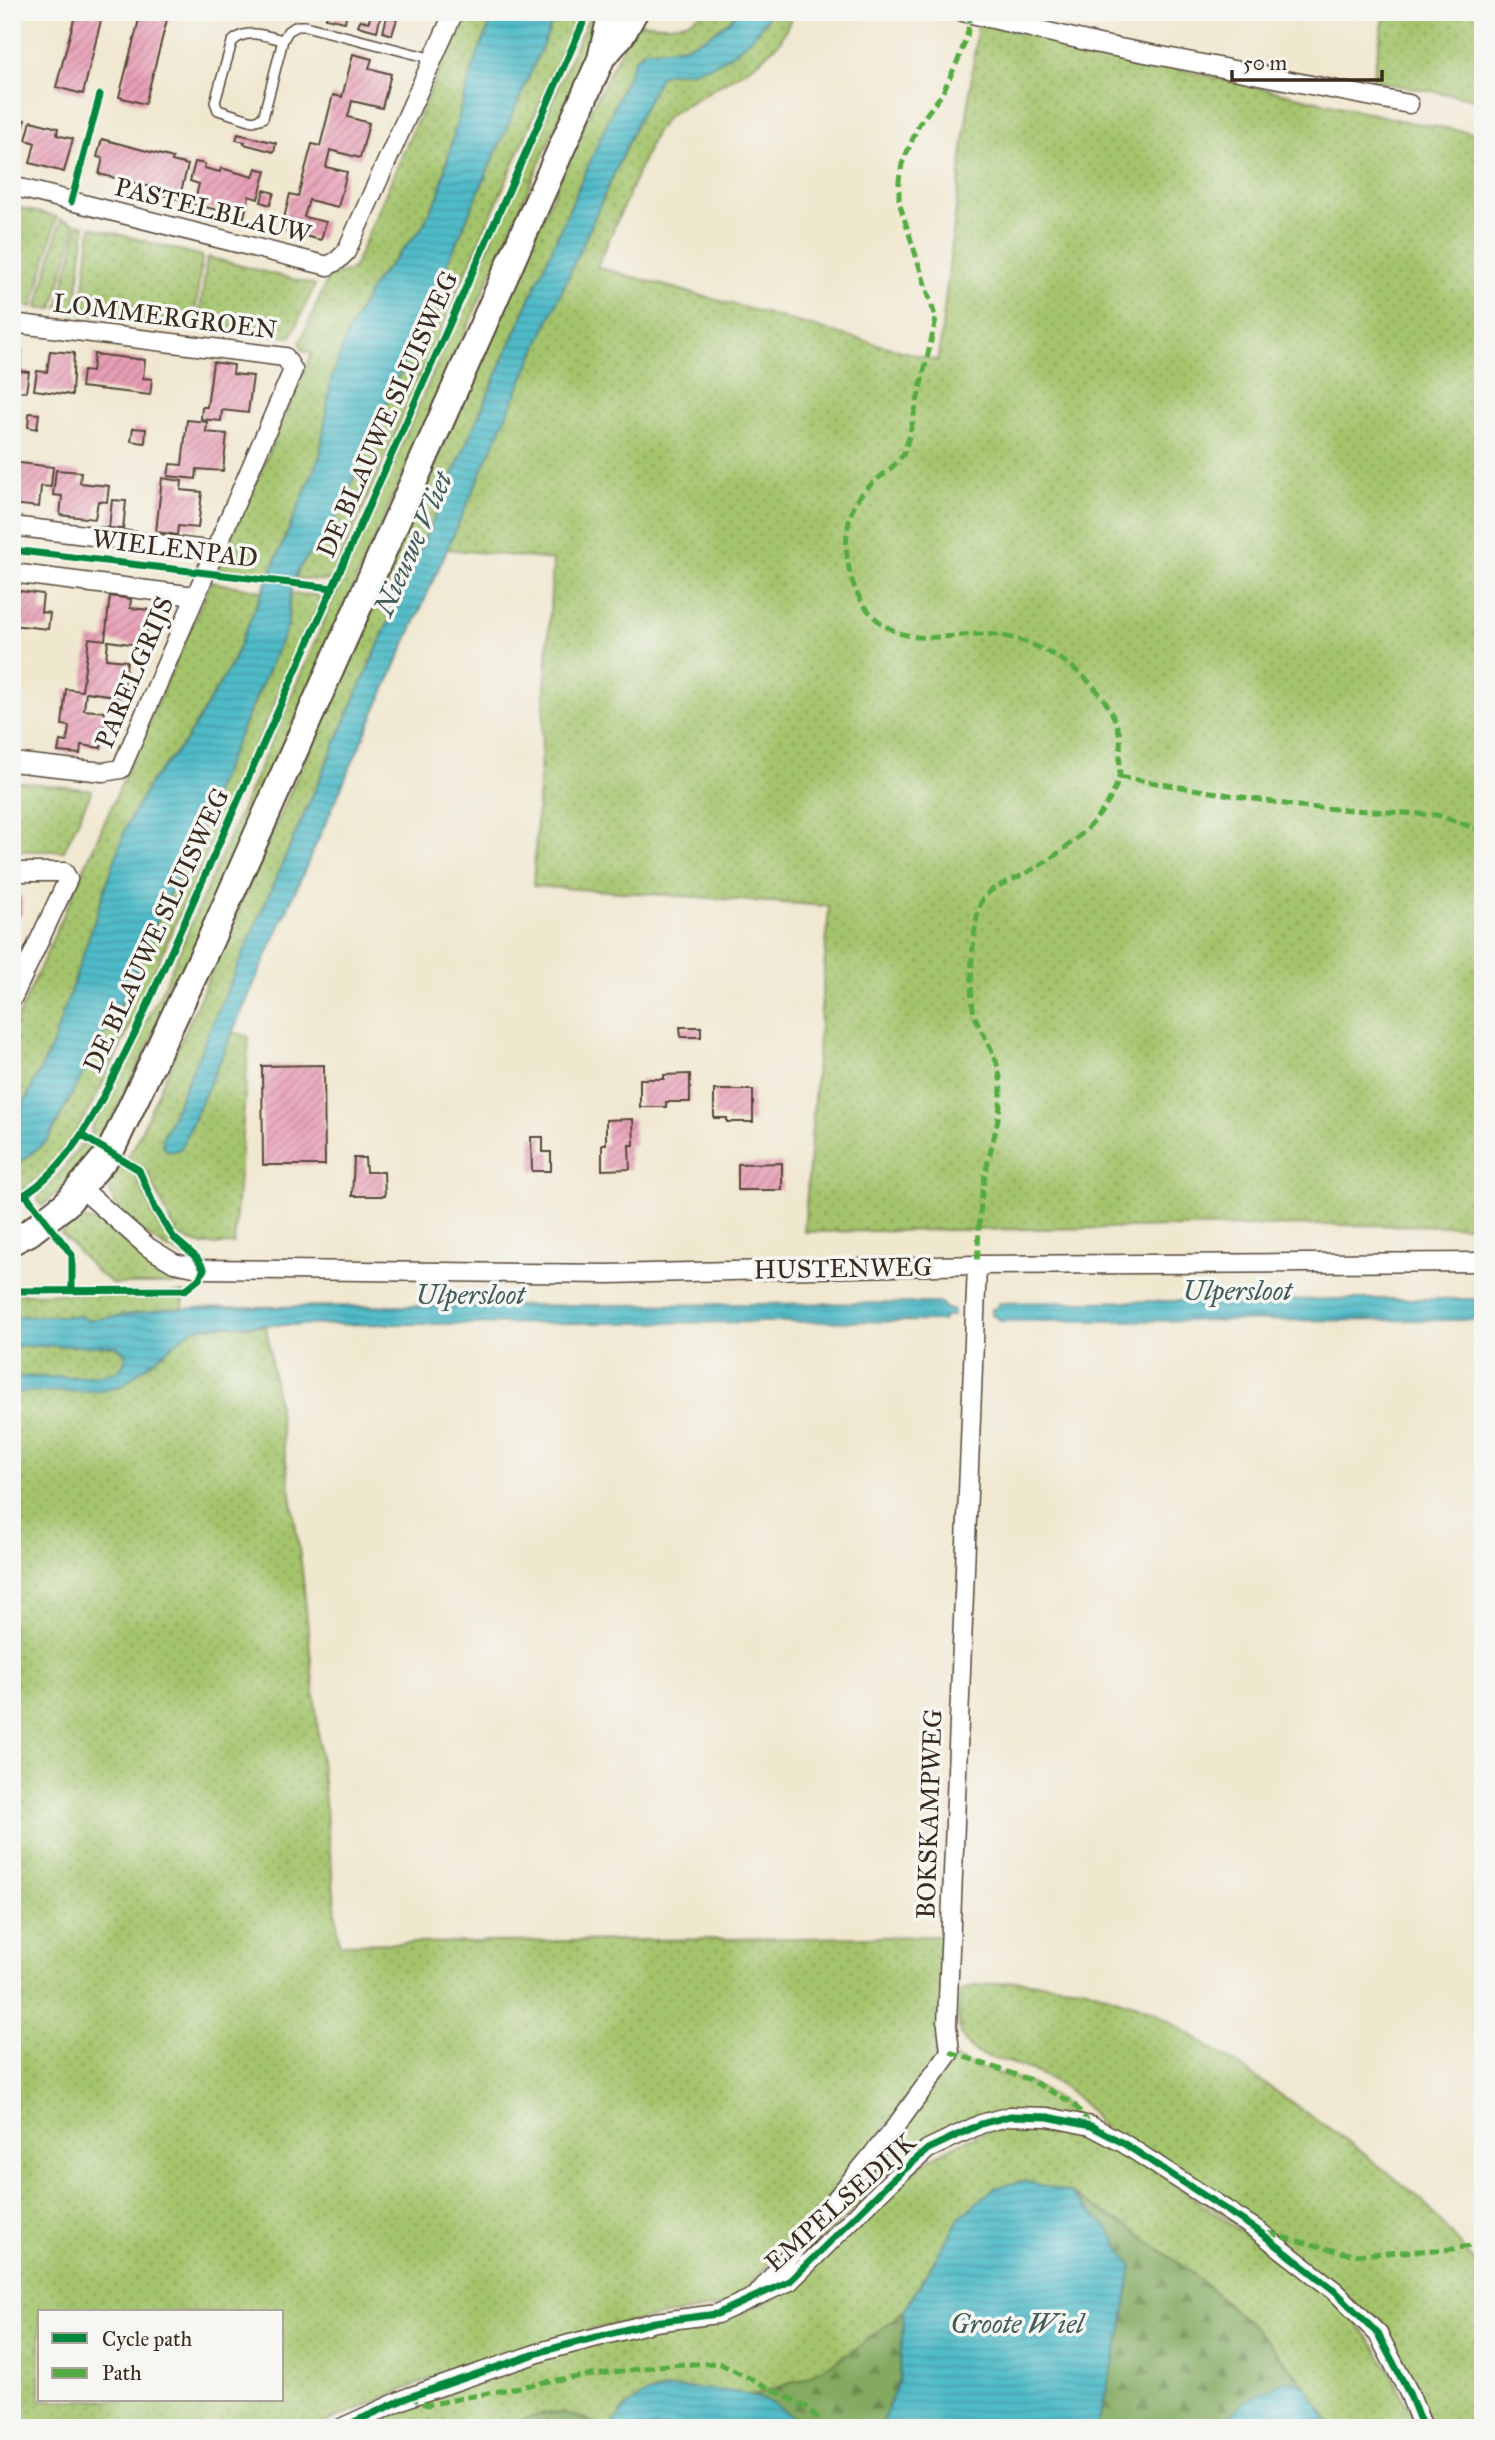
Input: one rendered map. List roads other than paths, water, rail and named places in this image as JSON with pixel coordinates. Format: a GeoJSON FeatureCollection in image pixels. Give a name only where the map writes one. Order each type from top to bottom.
{"type":"FeatureCollection","features":[{"type":"Feature","properties":{"kind":"main road","name":"DE BLAUWE SLUISWEG"},"geometry":{"type":"LineString","coordinates":[[81,1188],[110,1152],[210,941],[601,59],[612,12]]}},
{"type":"Feature","properties":{"kind":"main road","name":"DE BLAUWE SLUISWEG"},"geometry":{"type":"LineString","coordinates":[[601,59],[622,34],[634,12]]}},
{"type":"Feature","properties":{"kind":"main road"},"geometry":{"type":"LineString","coordinates":[[12,1241],[46,1222],[81,1188]]}},
{"type":"Feature","properties":{"kind":"street","name":"PASTELBLAUW"},"geometry":{"type":"LineString","coordinates":[[12,187],[328,265],[346,252],[454,12]]}},
{"type":"Feature","properties":{"kind":"street"},"geometry":{"type":"LineString","coordinates":[[963,12],[1099,44],[1409,104]]}},
{"type":"Feature","properties":{"kind":"street","name":"LOMMERGROEN"},"geometry":{"type":"LineString","coordinates":[[12,323],[285,357],[293,370],[206,573]]}},
{"type":"Feature","properties":{"kind":"street"},"geometry":{"type":"LineString","coordinates":[[12,526],[215,551]]}},
{"type":"Feature","properties":{"kind":"street"},"geometry":{"type":"LineString","coordinates":[[12,573],[195,596]]}},
{"type":"Feature","properties":{"kind":"street","name":"PARELGRIJS"},"geometry":{"type":"LineString","coordinates":[[12,762],[103,772],[121,769],[206,573]]}},
{"type":"Feature","properties":{"kind":"street"},"geometry":{"type":"LineString","coordinates":[[12,872],[64,872],[68,879],[12,999]]}},
{"type":"Feature","properties":{"kind":"street","name":"HUSTENWEG"},"geometry":{"type":"LineString","coordinates":[[81,1188],[148,1247],[174,1264],[204,1269],[609,1274],[977,1265],[1483,1262]]}},
{"type":"Feature","properties":{"kind":"street","name":"BOKSKAMPWEG"},"geometry":{"type":"LineString","coordinates":[[755,2298],[896,2126],[950,2052],[947,2025],[977,1265]]}},
{"type":"Feature","properties":{"kind":"street","name":"EMPELSEDIJK"},"geometry":{"type":"LineString","coordinates":[[341,2428],[409,2397],[547,2350],[655,2322],[717,2314],[755,2298],[790,2281],[891,2181],[928,2149],[981,2124],[1010,2116],[1048,2117],[1091,2126],[1124,2143],[1257,2230],[1335,2291],[1378,2334],[1409,2393],[1423,2428]]}},
{"type":"Feature","properties":{"kind":"lane"},"geometry":{"type":"LineString","coordinates":[[283,40],[256,33],[236,37],[232,42],[215,102],[218,110],[253,121],[263,118],[283,40],[288,31],[297,26],[433,59]]}},
{"type":"Feature","properties":{"kind":"water"},"geometry":{"type":"Polygon","coordinates":[[[495,12],[557,12],[329,535],[308,555],[296,574],[290,596],[288,625],[121,1003],[47,1141],[12,1169],[12,1121],[19,1114],[52,1046],[126,827],[150,782],[185,742],[231,665],[320,456],[331,380],[349,330],[374,283],[421,229],[439,194],[476,58],[495,12]]]}},
{"type":"Feature","properties":{"kind":"water"},"geometry":{"type":"Polygon","coordinates":[[[739,12],[770,12],[747,42],[727,58],[704,68],[660,77],[641,113],[181,1148],[168,1151],[163,1146],[162,1139],[635,59],[645,50],[673,48],[696,42],[718,30],[739,12]]]}},
{"type":"Feature","properties":{"kind":"water"},"geometry":{"type":"Polygon","coordinates":[[[1483,1299],[1483,1320],[1000,1321],[996,1316],[992,1316],[992,1309],[997,1308],[999,1303],[1483,1299]]]}},
{"type":"Feature","properties":{"kind":"water"},"geometry":{"type":"Polygon","coordinates":[[[941,1303],[946,1309],[952,1310],[953,1316],[946,1316],[942,1321],[222,1325],[193,1329],[123,1385],[102,1391],[12,1392],[12,1377],[101,1375],[120,1369],[127,1354],[116,1346],[12,1346],[12,1316],[79,1316],[89,1320],[168,1309],[224,1307],[941,1303]]]}},
{"type":"Feature","properties":{"kind":"water","name":"Groote Wiel"},"geometry":{"type":"Polygon","coordinates":[[[1023,2181],[1070,2193],[1107,2227],[1132,2267],[1122,2328],[1097,2428],[880,2428],[899,2379],[904,2311],[961,2216],[994,2188],[1023,2181]]]}},
{"type":"Feature","properties":{"kind":"water"},"geometry":{"type":"Polygon","coordinates":[[[1287,2380],[1305,2385],[1332,2428],[1216,2428],[1247,2400],[1287,2380]]]}},
{"type":"Feature","properties":{"kind":"water"},"geometry":{"type":"Polygon","coordinates":[[[693,2388],[753,2396],[778,2407],[804,2428],[610,2428],[628,2407],[646,2395],[693,2388]]]}},
{"type":"Feature","properties":{"kind":"water label","name":"Nieuwe Vliet"},"geometry":{"type":"Point","coordinates":[413,544]}},
{"type":"Feature","properties":{"kind":"water label","name":"Ulpersloot"},"geometry":{"type":"Point","coordinates":[1237,1290]}},
{"type":"Feature","properties":{"kind":"water label","name":"Ulpersloot"},"geometry":{"type":"Point","coordinates":[470,1294]}}]}
